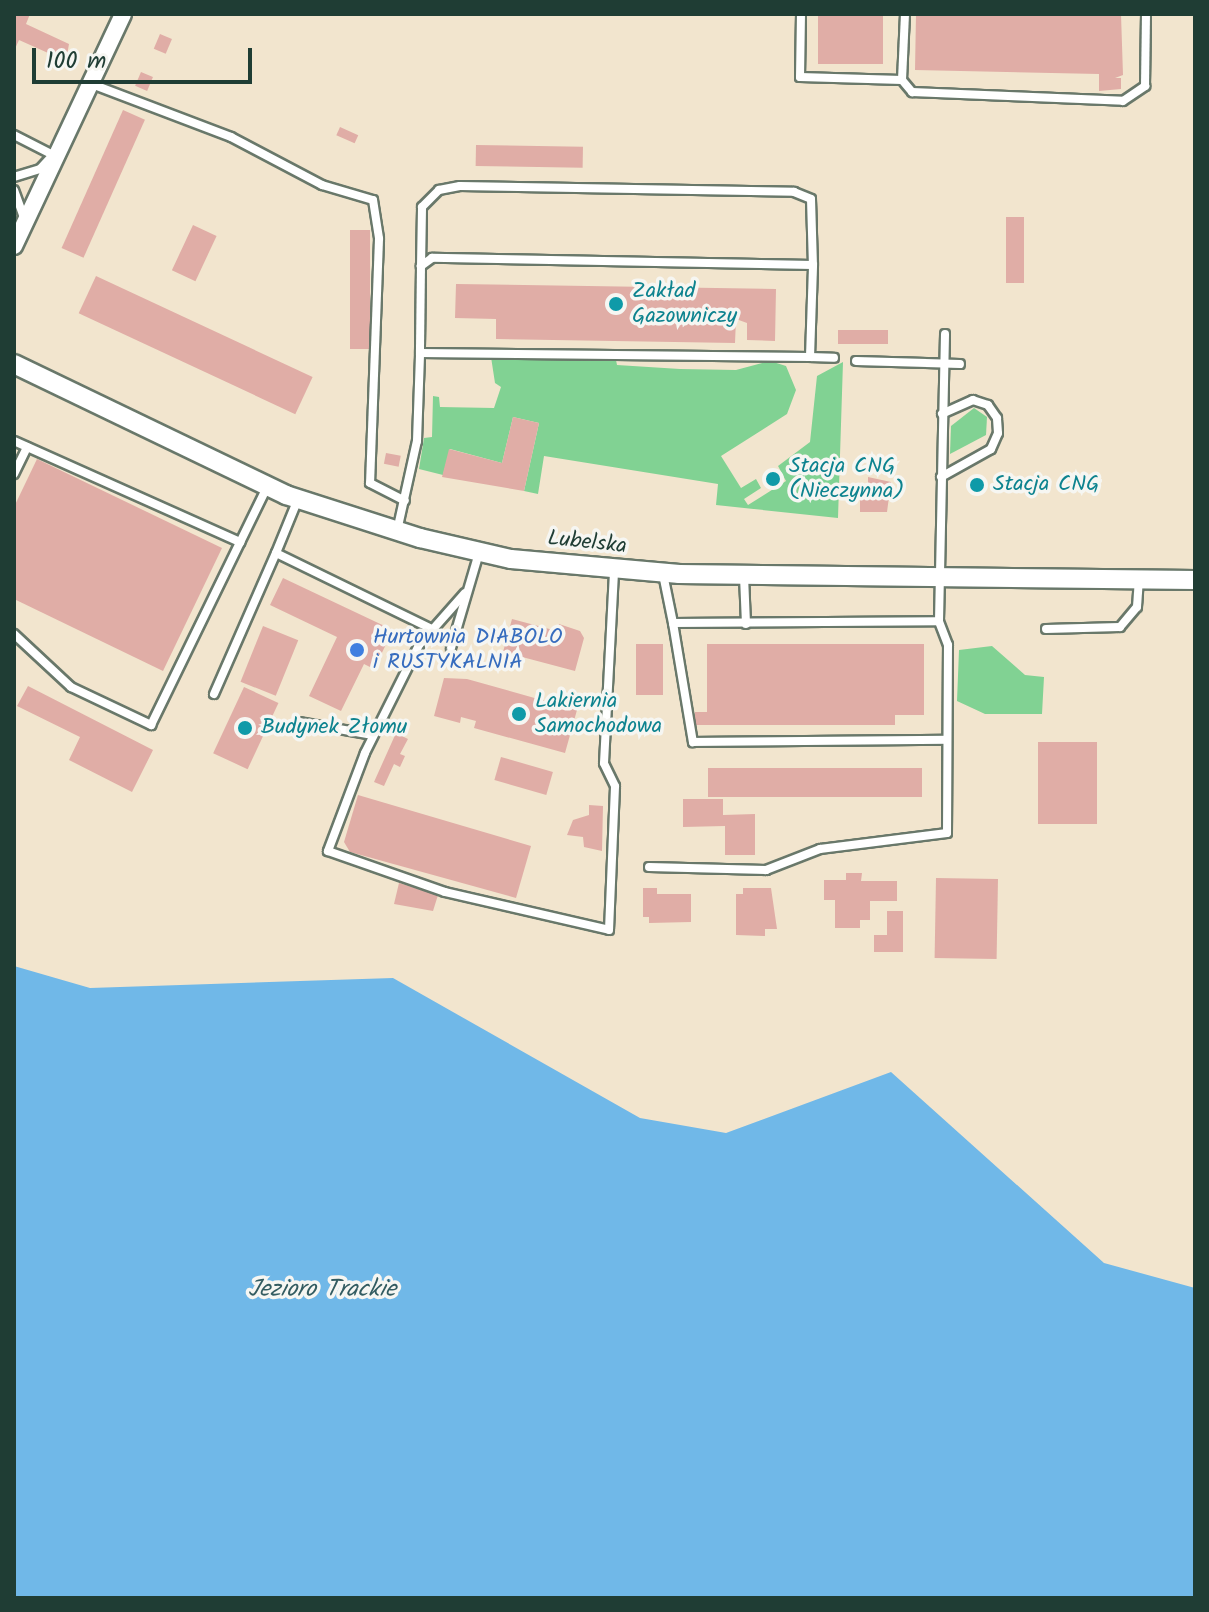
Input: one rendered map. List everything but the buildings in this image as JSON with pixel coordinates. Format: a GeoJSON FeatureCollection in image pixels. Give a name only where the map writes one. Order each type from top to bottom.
{"type":"FeatureCollection","features":[{"type":"Feature","properties":{"kind":"street"},"geometry":{"type":"LineString","coordinates":[[14,246],[53,155],[123,14]]}},
{"type":"Feature","properties":{"kind":"street","name":"Lubelska"},"geometry":{"type":"LineString","coordinates":[[14,364],[298,499],[397,532],[479,553],[614,571],[663,574],[1195,580]]}},
{"type":"Feature","properties":{"kind":"lane"},"geometry":{"type":"LineString","coordinates":[[801,14],[800,77],[902,80]]}},
{"type":"Feature","properties":{"kind":"lane"},"geometry":{"type":"LineString","coordinates":[[905,14],[902,80],[912,92],[1123,101],[1145,86],[1146,14]]}},
{"type":"Feature","properties":{"kind":"lane"},"geometry":{"type":"LineString","coordinates":[[89,83],[231,137],[322,185],[373,200],[379,239],[370,483],[405,501]]}},
{"type":"Feature","properties":{"kind":"lane"},"geometry":{"type":"LineString","coordinates":[[14,177],[40,169],[53,155],[15,136]]}},
{"type":"Feature","properties":{"kind":"lane"},"geometry":{"type":"LineString","coordinates":[[397,532],[417,441],[422,207],[439,190],[460,186],[794,192],[811,199],[813,265],[810,357]]}},
{"type":"Feature","properties":{"kind":"lane"},"geometry":{"type":"LineString","coordinates":[[14,190],[25,222]]}},
{"type":"Feature","properties":{"kind":"lane"},"geometry":{"type":"LineString","coordinates":[[421,266],[443,256],[813,265]]}},
{"type":"Feature","properties":{"kind":"lane"},"geometry":{"type":"LineString","coordinates":[[649,867],[766,870],[820,849],[947,833],[945,740],[948,645],[939,621],[945,334]]}},
{"type":"Feature","properties":{"kind":"lane"},"geometry":{"type":"LineString","coordinates":[[420,353],[834,358]]}},
{"type":"Feature","properties":{"kind":"lane"},"geometry":{"type":"LineString","coordinates":[[856,361],[960,364]]}},
{"type":"Feature","properties":{"kind":"lane"},"geometry":{"type":"LineString","coordinates":[[941,477],[991,449],[998,433],[997,418],[988,405],[973,400],[942,414]]}},
{"type":"Feature","properties":{"kind":"lane"},"geometry":{"type":"LineString","coordinates":[[14,441],[240,542]]}},
{"type":"Feature","properties":{"kind":"lane"},"geometry":{"type":"LineString","coordinates":[[14,474],[27,447]]}},
{"type":"Feature","properties":{"kind":"lane"},"geometry":{"type":"LineString","coordinates":[[14,634],[71,687],[151,725],[267,486]]}},
{"type":"Feature","properties":{"kind":"lane"},"geometry":{"type":"LineString","coordinates":[[214,694],[298,499]]}},
{"type":"Feature","properties":{"kind":"lane"},"geometry":{"type":"LineString","coordinates":[[276,553],[432,629]]}},
{"type":"Feature","properties":{"kind":"lane"},"geometry":{"type":"LineString","coordinates":[[451,648],[479,553]]}},
{"type":"Feature","properties":{"kind":"lane"},"geometry":{"type":"LineString","coordinates":[[465,593],[432,629],[373,735],[328,851],[445,892],[609,930],[615,786],[604,763],[614,571]]}},
{"type":"Feature","properties":{"kind":"lane"},"geometry":{"type":"LineString","coordinates":[[663,574],[693,742],[945,740]]}},
{"type":"Feature","properties":{"kind":"lane"},"geometry":{"type":"LineString","coordinates":[[744,575],[746,624]]}},
{"type":"Feature","properties":{"kind":"lane"},"geometry":{"type":"LineString","coordinates":[[1046,629],[1120,627],[1137,607],[1139,579]]}},
{"type":"Feature","properties":{"kind":"lane"},"geometry":{"type":"LineString","coordinates":[[673,623],[939,621]]}},
{"type":"Feature","properties":{"kind":"lane"},"geometry":{"type":"LineString","coordinates":[[299,722],[373,735]]}},
{"type":"Feature","properties":{"kind":"green space"},"geometry":{"type":"Polygon","coordinates":[[[491,357],[616,360],[617,365],[680,369],[736,370],[770,361],[786,366],[796,390],[787,414],[721,456],[741,488],[756,479],[761,488],[744,499],[748,505],[786,481],[778,466],[810,442],[817,376],[843,362],[838,518],[716,505],[718,484],[544,456],[538,494],[524,491],[539,423],[513,417],[502,463],[450,449],[443,475],[419,469],[424,438],[432,437],[433,396],[439,397],[440,407],[494,408],[501,387],[495,383],[491,357]]]}},
{"type":"Feature","properties":{"kind":"green space"},"geometry":{"type":"Polygon","coordinates":[[[974,408],[987,417],[986,435],[950,454],[951,426],[974,408]]]}},
{"type":"Feature","properties":{"kind":"green space"},"geometry":{"type":"Polygon","coordinates":[[[992,646],[1025,675],[1044,677],[1042,714],[985,714],[957,701],[959,650],[992,646]]]}},
{"type":"Feature","properties":{"kind":"water","name":"Jezioro Trackie"},"geometry":{"type":"Polygon","coordinates":[[[14,966],[90,988],[393,978],[640,1118],[726,1133],[891,1072],[1104,1263],[1195,1288],[1195,1598],[14,1598],[14,966]]]}},
{"type":"Feature","properties":{"kind":"place","name":"Zakład Gazowniczy"},"geometry":{"type":"Point","coordinates":[616,304]}},
{"type":"Feature","properties":{"kind":"place","name":"Stacja CNG (Nieczynna)"},"geometry":{"type":"Point","coordinates":[773,479]}},
{"type":"Feature","properties":{"kind":"place","name":"Stacja CNG"},"geometry":{"type":"Point","coordinates":[977,485]}},
{"type":"Feature","properties":{"kind":"place","name":"Hurtownia DIABOLO i RUSTYKALNIA"},"geometry":{"type":"Point","coordinates":[357,650]}},
{"type":"Feature","properties":{"kind":"place","name":"Lakiernia Samochodowa"},"geometry":{"type":"Point","coordinates":[519,714]}},
{"type":"Feature","properties":{"kind":"place","name":"Budynek Złomu"},"geometry":{"type":"Point","coordinates":[245,728]}}]}
